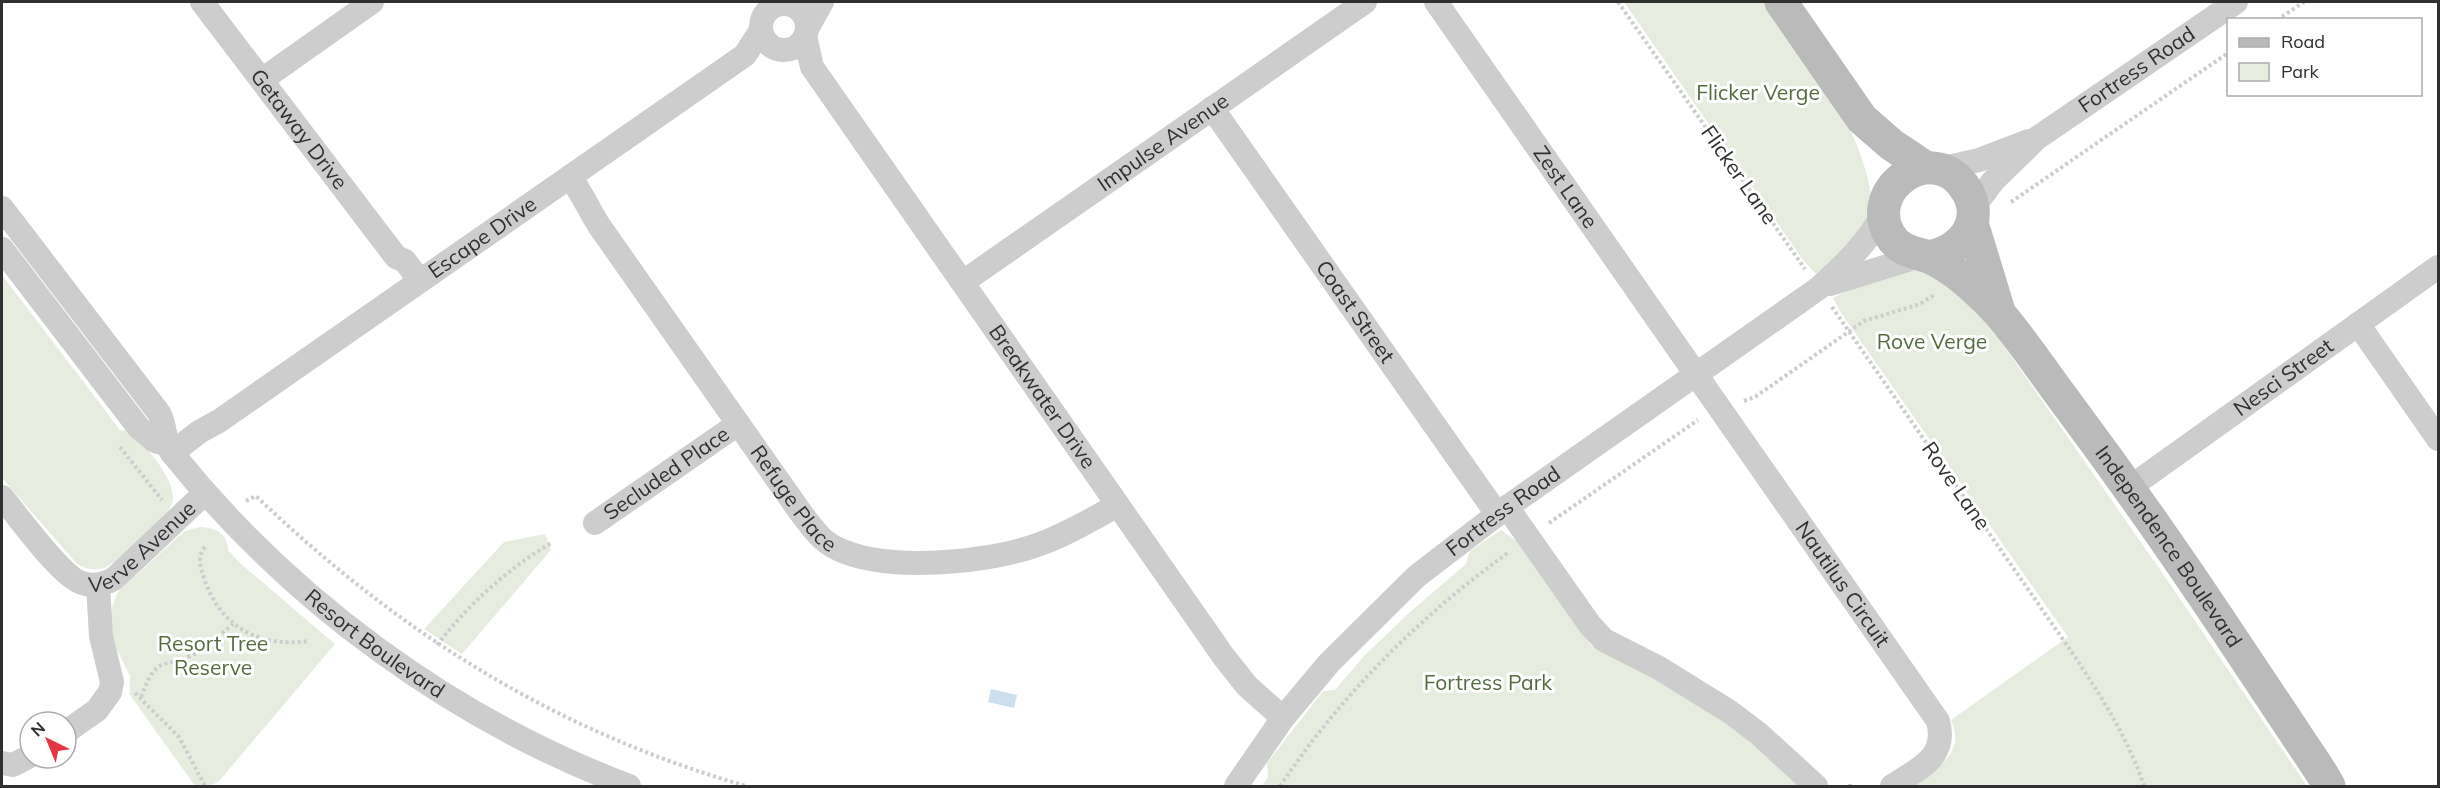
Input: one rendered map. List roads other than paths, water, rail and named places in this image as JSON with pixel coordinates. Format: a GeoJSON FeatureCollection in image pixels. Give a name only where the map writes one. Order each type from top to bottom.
{"type":"FeatureCollection","features":[{"type":"Feature","properties":{"kind":"street","name":"Getaway Drive"},"geometry":{"type":"LineString","coordinates":[[202,2],[396,256],[405,261],[416,284]]}},
{"type":"Feature","properties":{"kind":"street"},"geometry":{"type":"LineString","coordinates":[[262,79],[372,2]]}},
{"type":"Feature","properties":{"kind":"street"},"geometry":{"type":"LineString","coordinates":[[806,33],[804,15],[793,3],[770,8],[768,30],[796,47],[806,33],[822,2]]}},
{"type":"Feature","properties":{"kind":"street","name":"Impulse Avenue"},"geometry":{"type":"LineString","coordinates":[[963,282],[1365,2]]}},
{"type":"Feature","properties":{"kind":"street","name":"Zest Lane"},"geometry":{"type":"LineString","coordinates":[[1436,2],[1696,373]]}},
{"type":"Feature","properties":{"kind":"street"},"geometry":{"type":"LineString","coordinates":[[1781,2],[1862,118],[1892,145],[1933,168],[1952,174],[1962,183],[1970,195],[1972,215],[1966,237],[1955,248],[1942,255],[1924,256],[1908,252],[1890,236],[1885,205],[1862,118]]}},
{"type":"Feature","properties":{"kind":"street","name":"Fortress Road"},"geometry":{"type":"LineString","coordinates":[[1972,215],[1993,181],[2037,138],[2236,2]]}},
{"type":"Feature","properties":{"kind":"street","name":"Breakwater Drive"},"geometry":{"type":"LineString","coordinates":[[768,30],[812,67],[1238,675],[1283,718]]}},
{"type":"Feature","properties":{"kind":"street","name":"Escape Drive"},"geometry":{"type":"LineString","coordinates":[[173,453],[207,441],[215,432],[219,422],[745,55],[768,30]]}},
{"type":"Feature","properties":{"kind":"street","name":"Breakwater Drive"},"geometry":{"type":"LineString","coordinates":[[806,33],[812,67]]}},
{"type":"Feature","properties":{"kind":"street","name":"Coast Street"},"geometry":{"type":"LineString","coordinates":[[1212,108],[1502,511]]}},
{"type":"Feature","properties":{"kind":"street","name":"Fortress Road"},"geometry":{"type":"LineString","coordinates":[[1933,168],[1979,160],[2037,138]]}},
{"type":"Feature","properties":{"kind":"street"},"geometry":{"type":"LineString","coordinates":[[1885,205],[1892,186],[1901,177],[1912,170],[1933,168]]}},
{"type":"Feature","properties":{"kind":"street","name":"Refuge Place"},"geometry":{"type":"LineString","coordinates":[[567,179],[583,195],[584,203],[811,526],[835,548],[865,558],[922,562],[979,558],[1009,553],[1067,533],[1118,505]]}},
{"type":"Feature","properties":{"kind":"street","name":"Fortress Road"},"geometry":{"type":"LineString","coordinates":[[1236,786],[1283,718],[1329,663],[1417,576],[1502,511],[1819,288],[1853,257],[1873,234],[1885,205]]}},
{"type":"Feature","properties":{"kind":"street","name":"Resort Boulevard"},"geometry":{"type":"LineString","coordinates":[[2,208],[164,422],[173,453]]}},
{"type":"Feature","properties":{"kind":"street","name":"Independence Boulevard"},"geometry":{"type":"LineString","coordinates":[[1972,215],[1980,257],[2001,315]]}},
{"type":"Feature","properties":{"kind":"street","name":"Resort Boulevard"},"geometry":{"type":"LineString","coordinates":[[2,249],[147,436],[173,453],[205,493],[291,580],[387,655],[472,709],[609,783]]}},
{"type":"Feature","properties":{"kind":"street","name":"Fortress Road"},"geometry":{"type":"LineString","coordinates":[[1819,288],[1853,275],[1924,256]]}},
{"type":"Feature","properties":{"kind":"street","name":"Independence Boulevard"},"geometry":{"type":"LineString","coordinates":[[1924,256],[1950,269],[1975,288],[2001,315],[2129,488],[2329,786]]}},
{"type":"Feature","properties":{"kind":"street","name":"Nesci Street"},"geometry":{"type":"LineString","coordinates":[[2129,488],[2439,267]]}},
{"type":"Feature","properties":{"kind":"street"},"geometry":{"type":"LineString","coordinates":[[2358,324],[2439,439]]}},
{"type":"Feature","properties":{"kind":"street","name":"Nautilus Circuit"},"geometry":{"type":"LineString","coordinates":[[1696,373],[1938,721],[1941,739],[1934,755],[1892,786]]}},
{"type":"Feature","properties":{"kind":"street"},"geometry":{"type":"LineString","coordinates":[[118,400],[137,385]]}},
{"type":"Feature","properties":{"kind":"street","name":"Secluded Place"},"geometry":{"type":"LineString","coordinates":[[595,523],[738,424]]}},
{"type":"Feature","properties":{"kind":"street","name":"Verve Avenue"},"geometry":{"type":"LineString","coordinates":[[2,497],[66,574],[81,583],[98,585],[114,579],[123,572],[205,493]]}},
{"type":"Feature","properties":{"kind":"street"},"geometry":{"type":"LineString","coordinates":[[1502,511],[1604,640],[1659,668],[1730,712],[1759,734],[1816,786]]}},
{"type":"Feature","properties":{"kind":"street"},"geometry":{"type":"LineString","coordinates":[[78,723],[105,702],[110,692],[112,679],[101,636],[98,585]]}},
{"type":"Feature","properties":{"kind":"street"},"geometry":{"type":"LineString","coordinates":[[2,764],[13,765],[18,762]]}},
{"type":"Feature","properties":{"kind":"water"},"geometry":{"type":"Polygon","coordinates":[[[991,689],[1017,695],[1014,708],[988,702],[991,689]]]}},
{"type":"Feature","properties":{"kind":"park label","name":"Flicker Verge"},"geometry":{"type":"Point","coordinates":[1758,93]}},
{"type":"Feature","properties":{"kind":"park label","name":"Rove Verge"},"geometry":{"type":"Point","coordinates":[1932,342]}},
{"type":"Feature","properties":{"kind":"park label","name":"Resort Tree Reserve"},"geometry":{"type":"Point","coordinates":[213,656]}},
{"type":"Feature","properties":{"kind":"park label","name":"Fortress Park"},"geometry":{"type":"Point","coordinates":[1488,683]}}]}
